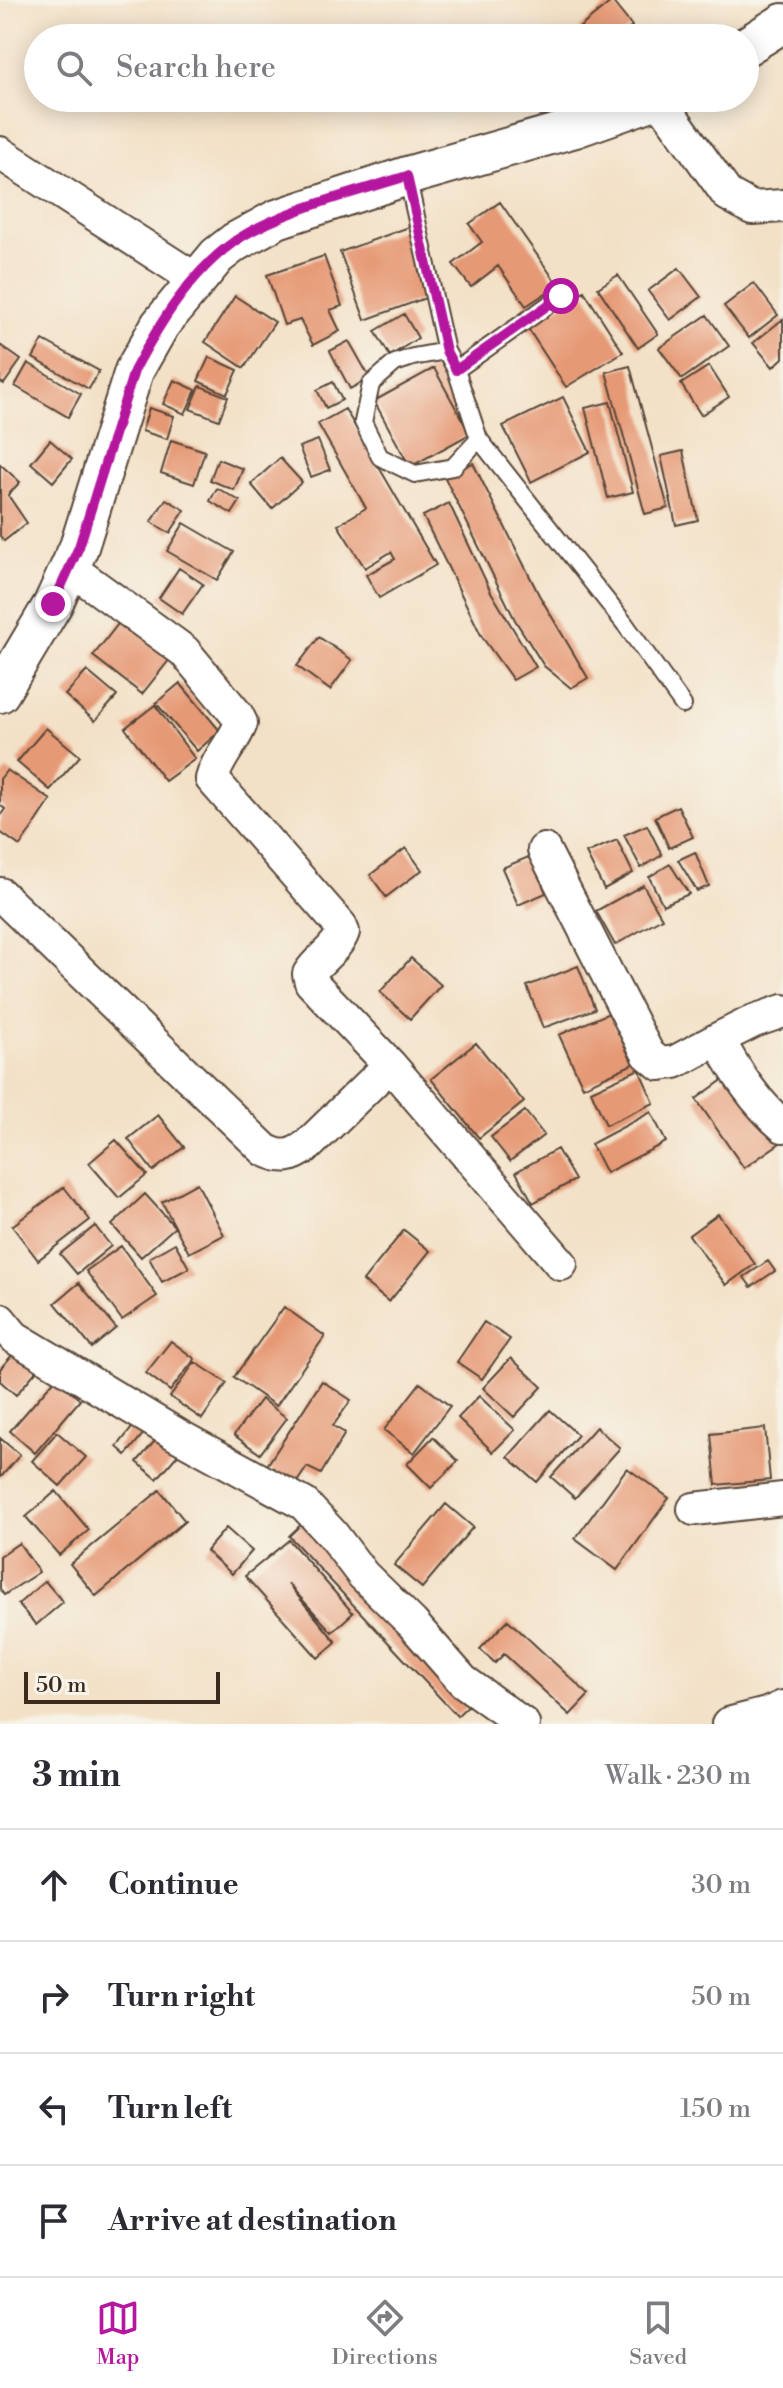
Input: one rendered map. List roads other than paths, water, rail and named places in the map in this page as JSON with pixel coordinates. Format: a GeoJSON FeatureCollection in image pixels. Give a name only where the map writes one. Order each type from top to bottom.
{"type":"FeatureCollection","features":[{"type":"Feature","properties":{"kind":"street"},"geometry":{"type":"LineString","coordinates":[[759,38],[783,23]]}},
{"type":"Feature","properties":{"kind":"street"},"geometry":{"type":"LineString","coordinates":[[0,693],[53,604],[79,547],[134,371],[160,325],[217,256],[254,230],[277,219],[620,112]]}},
{"type":"Feature","properties":{"kind":"street"},"geometry":{"type":"LineString","coordinates":[[670,112],[727,194],[752,208],[783,206]]}},
{"type":"Feature","properties":{"kind":"street"},"geometry":{"type":"LineString","coordinates":[[0,153],[195,279]]}},
{"type":"Feature","properties":{"kind":"street"},"geometry":{"type":"LineString","coordinates":[[70,568],[184,651],[237,715],[241,723],[237,735],[215,768],[212,779],[343,932],[340,940],[314,966],[309,974],[311,982],[390,1065],[561,1264]]}},
{"type":"Feature","properties":{"kind":"street"},"geometry":{"type":"LineString","coordinates":[[544,850],[648,1054],[660,1064],[675,1062],[754,1021],[783,1011]]}},
{"type":"Feature","properties":{"kind":"street"},"geometry":{"type":"LineString","coordinates":[[0,894],[265,1150],[279,1157],[294,1156],[308,1145],[390,1065]]}},
{"type":"Feature","properties":{"kind":"street"},"geometry":{"type":"LineString","coordinates":[[718,1039],[739,1078],[783,1126]]}},
{"type":"Feature","properties":{"kind":"street"},"geometry":{"type":"LineString","coordinates":[[0,1320],[14,1337],[179,1436],[304,1504],[363,1575],[412,1623],[463,1681],[523,1724]]}},
{"type":"Feature","properties":{"kind":"street"},"geometry":{"type":"LineString","coordinates":[[694,1509],[783,1499]]}},
{"type":"Feature","properties":{"kind":"street"},"geometry":{"type":"LineString","coordinates":[[733,1724],[783,1707]]}},
{"type":"Feature","properties":{"kind":"lane"},"geometry":{"type":"LineString","coordinates":[[407,176],[446,351],[456,370],[479,439],[625,624],[683,705]]}},
{"type":"Feature","properties":{"kind":"lane"},"geometry":{"type":"LineString","coordinates":[[456,370],[561,296]]}},
{"type":"Feature","properties":{"kind":"lane"},"geometry":{"type":"LineString","coordinates":[[446,351],[395,363],[371,384],[363,422],[380,457],[415,474],[453,467],[479,439]]}}]}
